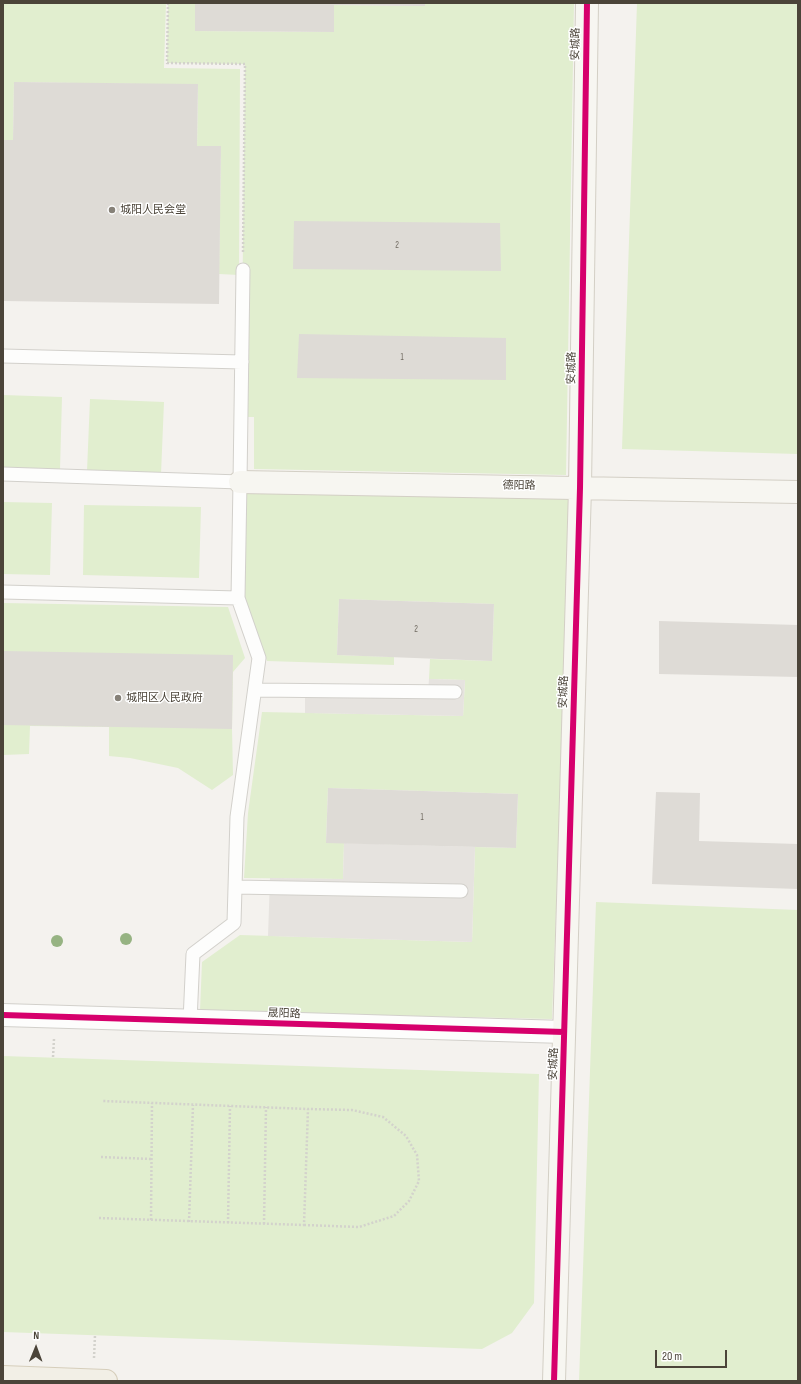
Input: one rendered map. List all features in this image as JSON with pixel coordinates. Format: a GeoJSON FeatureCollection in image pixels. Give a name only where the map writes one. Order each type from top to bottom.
{"type":"FeatureCollection","features":[{"type":"Feature","properties":{"kind":"main road"},"geometry":{"type":"LineString","coordinates":[[3,1377],[106,1381]]}},
{"type":"Feature","properties":{"kind":"street","name":"安城路"},"geometry":{"type":"LineString","coordinates":[[554,1381],[580,488],[587,3]]}},
{"type":"Feature","properties":{"kind":"street","name":"德阳路"},"geometry":{"type":"LineString","coordinates":[[240,482],[798,492]]}},
{"type":"Feature","properties":{"kind":"street","name":"晟阳路"},"geometry":{"type":"LineString","coordinates":[[3,1016],[564,1032]]}},
{"type":"Feature","properties":{"kind":"lane"},"geometry":{"type":"LineString","coordinates":[[190,1021],[193,954],[234,923],[237,817],[259,658],[238,598],[243,270]]}},
{"type":"Feature","properties":{"kind":"lane"},"geometry":{"type":"LineString","coordinates":[[3,356],[242,362]]}},
{"type":"Feature","properties":{"kind":"lane"},"geometry":{"type":"LineString","coordinates":[[3,474],[240,482]]}},
{"type":"Feature","properties":{"kind":"lane"},"geometry":{"type":"LineString","coordinates":[[3,592],[238,598]]}},
{"type":"Feature","properties":{"kind":"lane"},"geometry":{"type":"LineString","coordinates":[[255,690],[455,692]]}},
{"type":"Feature","properties":{"kind":"lane"},"geometry":{"type":"LineString","coordinates":[[235,887],[461,891]]}},
{"type":"Feature","properties":{"kind":"path"},"geometry":{"type":"LineString","coordinates":[[168,3],[167,63],[245,64],[243,270]]}},
{"type":"Feature","properties":{"kind":"path"},"geometry":{"type":"LineString","coordinates":[[99,1218],[359,1227],[394,1216],[409,1201],[418,1181],[417,1155],[406,1136],[383,1117],[352,1110],[103,1101]]}},
{"type":"Feature","properties":{"kind":"path"},"geometry":{"type":"LineString","coordinates":[[151,1220],[152,1103]]}},
{"type":"Feature","properties":{"kind":"path"},"geometry":{"type":"LineString","coordinates":[[189,1222],[193,1105]]}},
{"type":"Feature","properties":{"kind":"path"},"geometry":{"type":"LineString","coordinates":[[228,1223],[230,1106]]}},
{"type":"Feature","properties":{"kind":"path"},"geometry":{"type":"LineString","coordinates":[[264,1224],[266,1107]]}},
{"type":"Feature","properties":{"kind":"path"},"geometry":{"type":"LineString","coordinates":[[304,1225],[308,1109]]}},
{"type":"Feature","properties":{"kind":"path"},"geometry":{"type":"LineString","coordinates":[[101,1158],[151,1159]]}},
{"type":"Feature","properties":{"kind":"green space"},"geometry":{"type":"Polygon","coordinates":[[[3,3],[166,3],[164,68],[240,69],[239,275],[219,274],[221,147],[197,146],[198,85],[14,82],[13,140],[3,140],[3,3]]]}},
{"type":"Feature","properties":{"kind":"green space"},"geometry":{"type":"Polygon","coordinates":[[[168,3],[195,3],[195,31],[334,32],[334,5],[425,6],[425,3],[574,3],[566,475],[254,469],[254,417],[241,417],[245,64],[167,63],[168,3]]]}},
{"type":"Feature","properties":{"kind":"green space"},"geometry":{"type":"Polygon","coordinates":[[[637,3],[798,3],[798,454],[622,449],[637,3]]]}},
{"type":"Feature","properties":{"kind":"green space"},"geometry":{"type":"Polygon","coordinates":[[[3,395],[62,397],[60,470],[3,468],[3,395]]]}},
{"type":"Feature","properties":{"kind":"green space"},"geometry":{"type":"Polygon","coordinates":[[[90,399],[164,402],[161,474],[87,471],[90,399]]]}},
{"type":"Feature","properties":{"kind":"green space"},"geometry":{"type":"Polygon","coordinates":[[[247,489],[571,497],[552,1019],[200,1011],[202,962],[240,935],[472,942],[475,847],[516,848],[518,794],[328,788],[326,842],[344,843],[343,879],[244,878],[248,813],[262,712],[463,716],[465,680],[429,679],[430,659],[492,661],[494,604],[339,599],[337,655],[394,657],[394,665],[267,661],[244,600],[247,489]]]}},
{"type":"Feature","properties":{"kind":"green space"},"geometry":{"type":"Polygon","coordinates":[[[3,502],[52,503],[50,575],[3,574],[3,502]]]}},
{"type":"Feature","properties":{"kind":"green space"},"geometry":{"type":"Polygon","coordinates":[[[84,505],[201,507],[199,578],[83,575],[84,505]]]}},
{"type":"Feature","properties":{"kind":"green space"},"geometry":{"type":"Polygon","coordinates":[[[3,603],[228,607],[245,658],[233,672],[233,775],[212,790],[178,768],[130,758],[109,756],[109,727],[30,726],[29,754],[3,755],[3,603]]]}},
{"type":"Feature","properties":{"kind":"green space"},"geometry":{"type":"Polygon","coordinates":[[[596,902],[798,910],[798,1381],[579,1381],[596,902]]]}},
{"type":"Feature","properties":{"kind":"green space"},"geometry":{"type":"Polygon","coordinates":[[[3,1056],[539,1074],[534,1303],[512,1333],[482,1349],[3,1332],[3,1056]]]}},
{"type":"Feature","properties":{"kind":"shaded area"},"geometry":{"type":"Polygon","coordinates":[[[429,679],[465,680],[463,716],[305,713],[305,691],[428,692],[429,679]]]}},
{"type":"Feature","properties":{"kind":"shaded area"},"geometry":{"type":"Polygon","coordinates":[[[344,843],[475,847],[472,942],[268,936],[270,878],[343,879],[344,843]]]}},
{"type":"Feature","properties":{"kind":"building"},"geometry":{"type":"Polygon","coordinates":[[[195,3],[425,3],[425,6],[334,5],[334,32],[195,31],[195,3]]]}},
{"type":"Feature","properties":{"kind":"building","name":"城阳人民会堂"},"geometry":{"type":"Polygon","coordinates":[[[14,82],[198,84],[197,146],[221,146],[219,304],[3,301],[3,140],[13,140],[14,82]]]}},
{"type":"Feature","properties":{"kind":"building"},"geometry":{"type":"Polygon","coordinates":[[[294,221],[500,223],[501,271],[293,269],[294,221]]]}},
{"type":"Feature","properties":{"kind":"building"},"geometry":{"type":"Polygon","coordinates":[[[299,334],[506,338],[506,380],[297,378],[299,334]]]}},
{"type":"Feature","properties":{"kind":"building"},"geometry":{"type":"Polygon","coordinates":[[[339,599],[494,604],[492,661],[337,655],[339,599]]]}},
{"type":"Feature","properties":{"kind":"building"},"geometry":{"type":"Polygon","coordinates":[[[659,621],[798,625],[798,677],[659,674],[659,621]]]}},
{"type":"Feature","properties":{"kind":"building","name":"城阳区人民政府"},"geometry":{"type":"Polygon","coordinates":[[[3,651],[233,655],[232,729],[3,725],[3,651]]]}},
{"type":"Feature","properties":{"kind":"building"},"geometry":{"type":"Polygon","coordinates":[[[328,788],[518,794],[516,848],[326,843],[328,788]]]}},
{"type":"Feature","properties":{"kind":"building"},"geometry":{"type":"Polygon","coordinates":[[[656,792],[700,793],[699,841],[798,844],[798,889],[652,884],[656,792]]]}},
{"type":"Feature","properties":{"kind":"cycle path"},"geometry":{"type":"LineString","coordinates":[[554,1381],[580,488],[587,3]]}},
{"type":"Feature","properties":{"kind":"cycle path"},"geometry":{"type":"LineString","coordinates":[[3,1015],[564,1032]]}},
{"type":"Feature","properties":{"kind":"place","name":"城阳人民会堂"},"geometry":{"type":"Point","coordinates":[112,210]}},
{"type":"Feature","properties":{"kind":"place","name":"城阳区人民政府"},"geometry":{"type":"Point","coordinates":[118,698]}}]}
